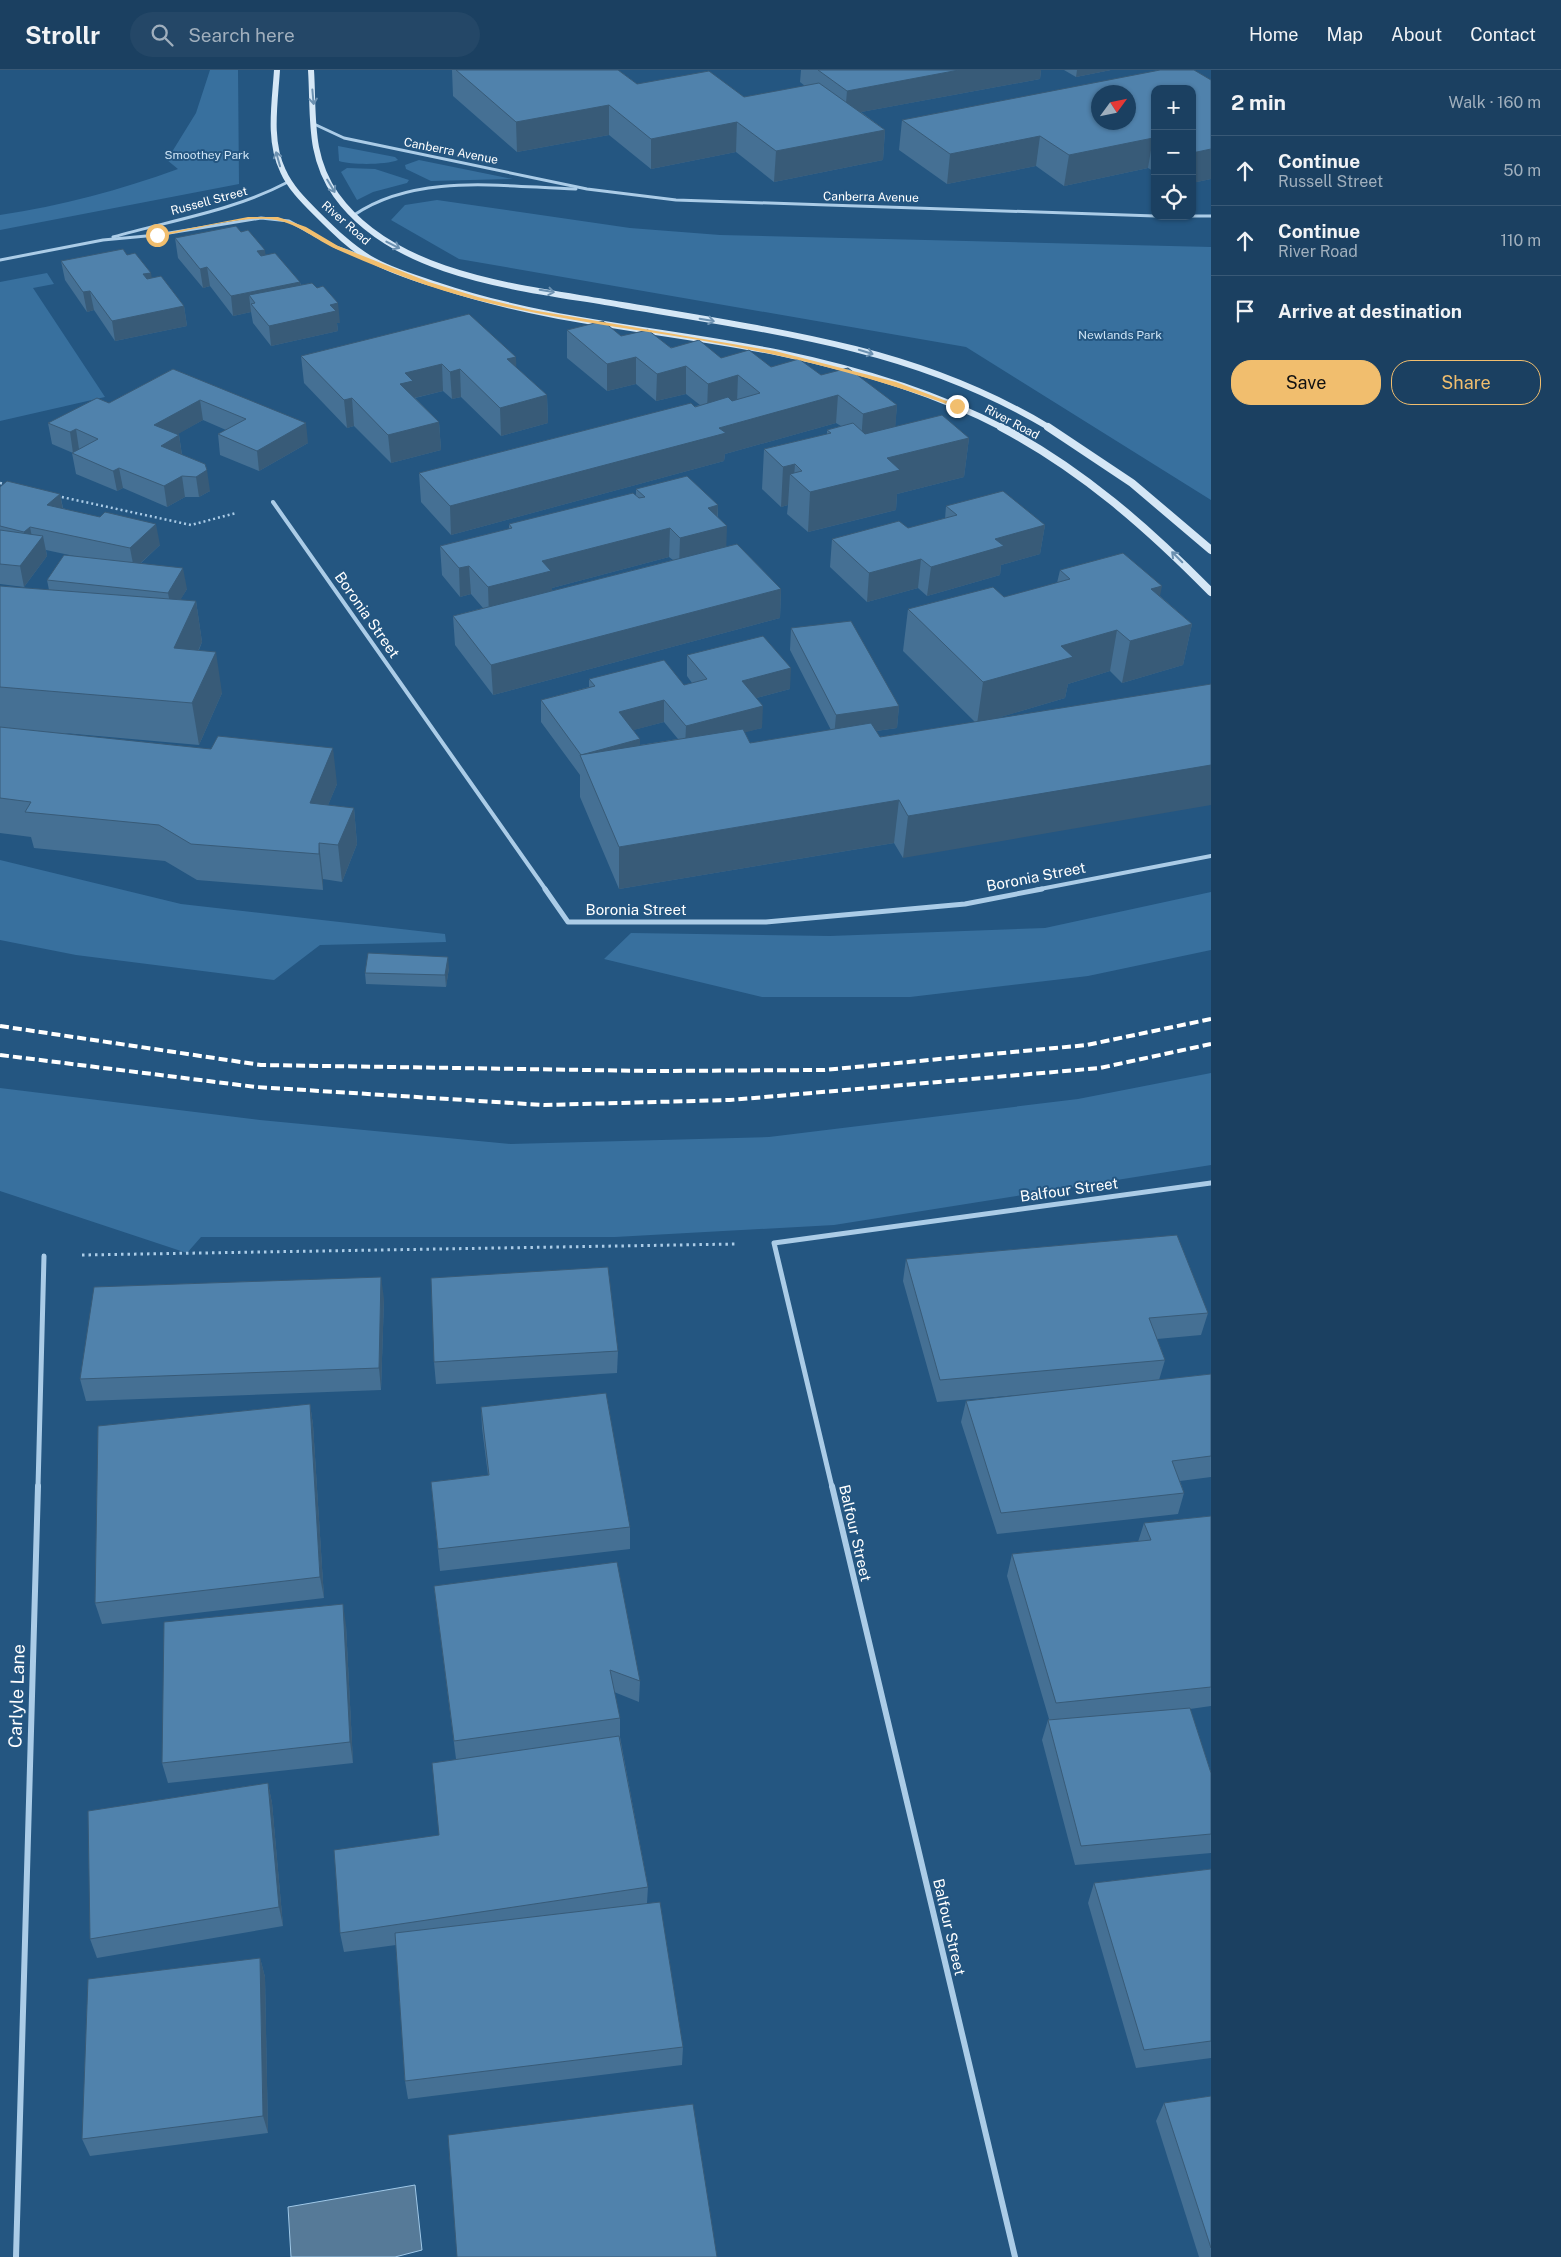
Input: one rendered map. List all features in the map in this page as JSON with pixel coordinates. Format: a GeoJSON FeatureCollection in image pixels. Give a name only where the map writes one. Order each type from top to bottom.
{"type":"FeatureCollection","features":[{"type":"Feature","properties":{"kind":"main road","name":"River Road"},"geometry":{"type":"LineString","coordinates":[[277,70],[276,151],[281,170],[288,182],[325,222],[372,260],[428,283],[476,298],[532,312],[784,355],[894,383],[957,406],[1008,431],[1059,460],[1162,542],[1211,592]]}},
{"type":"Feature","properties":{"kind":"main road","name":"River Road"},"geometry":{"type":"LineString","coordinates":[[311,70],[314,142],[320,167],[334,192],[354,215],[380,238],[422,260],[461,272],[523,286],[858,350],[918,369],[982,393],[1042,422],[1100,459],[1155,500],[1211,550]]}},
{"type":"Feature","properties":{"kind":"street","name":"Canberra Avenue"},"geometry":{"type":"LineString","coordinates":[[314,124],[344,138],[587,189],[676,200],[742,204],[948,208],[1151,216]]}},
{"type":"Feature","properties":{"kind":"street","name":"Russell Street"},"geometry":{"type":"LineString","coordinates":[[0,260],[103,240],[243,201],[274,191],[288,182]]}},
{"type":"Feature","properties":{"kind":"street","name":"Canberra Avenue"},"geometry":{"type":"LineString","coordinates":[[354,215],[373,202],[398,194],[428,189],[462,187],[587,189]]}},
{"type":"Feature","properties":{"kind":"street"},"geometry":{"type":"LineString","coordinates":[[1196,216],[1211,216]]}},
{"type":"Feature","properties":{"kind":"street","name":"Russell Street"},"geometry":{"type":"LineString","coordinates":[[103,240],[157,235],[248,219],[277,218],[304,228],[336,247],[372,260]]}},
{"type":"Feature","properties":{"kind":"street","name":"Boronia Street"},"geometry":{"type":"LineString","coordinates":[[273,502],[568,922],[766,922],[965,904],[1211,856]]}},
{"type":"Feature","properties":{"kind":"street","name":"Balfour Street"},"geometry":{"type":"LineString","coordinates":[[1014,2257],[774,1243],[1211,1183]]}},
{"type":"Feature","properties":{"kind":"street","name":"Carlyle Lane"},"geometry":{"type":"LineString","coordinates":[[16,2257],[44,1256]]}},
{"type":"Feature","properties":{"kind":"path"},"geometry":{"type":"LineString","coordinates":[[0,483],[9,485]]}},
{"type":"Feature","properties":{"kind":"path"},"geometry":{"type":"LineString","coordinates":[[54,495],[191,525],[273,502]]}},
{"type":"Feature","properties":{"kind":"path"},"geometry":{"type":"LineString","coordinates":[[44,1256],[774,1243]]}},
{"type":"Feature","properties":{"kind":"green space","name":"Smoothey Park"},"geometry":{"type":"Polygon","coordinates":[[[210,70],[238,70],[239,184],[0,230],[0,215],[90,196],[178,169],[167,160],[196,113],[210,70]]]}},
{"type":"Feature","properties":{"kind":"green space"},"geometry":{"type":"Polygon","coordinates":[[[338,146],[395,157],[398,160],[368,164],[339,161],[338,146]]]}},
{"type":"Feature","properties":{"kind":"green space"},"geometry":{"type":"Polygon","coordinates":[[[419,160],[513,179],[431,181],[406,169],[405,165],[419,160]]]}},
{"type":"Feature","properties":{"kind":"green space"},"geometry":{"type":"Polygon","coordinates":[[[347,168],[375,169],[409,180],[407,183],[373,192],[357,200],[341,172],[347,168]]]}},
{"type":"Feature","properties":{"kind":"green space","name":"Newlands Park"},"geometry":{"type":"Polygon","coordinates":[[[437,200],[630,228],[720,235],[1211,247],[1211,500],[966,347],[459,259],[391,220],[405,205],[437,200]]]}},
{"type":"Feature","properties":{"kind":"green space"},"geometry":{"type":"Polygon","coordinates":[[[47,273],[54,284],[33,288],[105,397],[0,421],[0,282],[47,273]]]}},
{"type":"Feature","properties":{"kind":"green space"},"geometry":{"type":"Polygon","coordinates":[[[0,860],[181,904],[445,934],[446,942],[320,945],[274,980],[76,955],[0,940],[0,860]]]}},
{"type":"Feature","properties":{"kind":"green space"},"geometry":{"type":"Polygon","coordinates":[[[1211,892],[1211,950],[1088,976],[910,997],[762,997],[604,959],[631,933],[830,936],[1045,928],[1211,892]]]}},
{"type":"Feature","properties":{"kind":"green space"},"geometry":{"type":"Polygon","coordinates":[[[1211,1073],[1211,1165],[834,1225],[615,1237],[201,1237],[187,1253],[0,1191],[0,1088],[260,1120],[511,1144],[769,1137],[1078,1099],[1211,1073]]]}},
{"type":"Feature","properties":{"kind":"shaded area"},"geometry":{"type":"Polygon","coordinates":[[[415,2185],[422,2250],[395,2257],[291,2257],[288,2207],[415,2185]]]}},
{"type":"Feature","properties":{"kind":"building"},"geometry":{"type":"Polygon","coordinates":[[[456,70],[618,70],[637,84],[709,71],[744,97],[819,83],[885,130],[776,151],[737,122],[651,139],[609,105],[516,122],[456,70]]]}},
{"type":"Feature","properties":{"kind":"building"},"geometry":{"type":"Polygon","coordinates":[[[818,70],[959,70],[847,91],[818,70]]]}},
{"type":"Feature","properties":{"kind":"building"},"geometry":{"type":"Polygon","coordinates":[[[1160,70],[1194,70],[1211,80],[1211,149],[1196,152],[1196,85],[1151,85],[1151,138],[1069,155],[1040,136],[950,154],[902,120],[1160,70]]]}},
{"type":"Feature","properties":{"kind":"building"},"geometry":{"type":"Polygon","coordinates":[[[236,226],[241,232],[248,230],[265,250],[257,251],[261,256],[275,253],[300,282],[231,296],[207,267],[200,269],[175,238],[236,226]]]}},
{"type":"Feature","properties":{"kind":"building"},"geometry":{"type":"Polygon","coordinates":[[[123,249],[127,255],[135,253],[151,273],[143,274],[147,279],[161,276],[184,306],[112,321],[90,291],[83,292],[61,261],[123,249]]]}},
{"type":"Feature","properties":{"kind":"building"},"geometry":{"type":"Polygon","coordinates":[[[312,283],[317,288],[323,286],[338,303],[330,305],[336,311],[269,326],[251,304],[255,303],[249,295],[312,283]]]}},
{"type":"Feature","properties":{"kind":"building"},"geometry":{"type":"Polygon","coordinates":[[[469,314],[516,357],[507,359],[547,395],[500,408],[460,369],[450,372],[442,364],[405,373],[413,381],[400,384],[439,422],[388,435],[352,398],[344,400],[301,356],[469,314]]]}},
{"type":"Feature","properties":{"kind":"building"},"geometry":{"type":"Polygon","coordinates":[[[603,321],[621,336],[648,330],[671,348],[699,340],[721,358],[749,350],[771,367],[799,359],[821,375],[848,368],[897,405],[863,414],[838,395],[719,428],[726,433],[450,506],[419,473],[691,403],[695,407],[728,397],[732,401],[760,393],[738,375],[708,384],[686,366],[657,374],[636,357],[607,364],[567,330],[603,321]]]}},
{"type":"Feature","properties":{"kind":"building"},"geometry":{"type":"Polygon","coordinates":[[[173,369],[306,423],[257,451],[218,434],[246,419],[200,400],[154,425],[179,435],[161,446],[205,464],[207,470],[196,477],[182,476],[164,486],[119,468],[113,471],[72,453],[98,439],[76,429],[70,432],[48,423],[97,398],[109,403],[173,369]]]}},
{"type":"Feature","properties":{"kind":"building"},"geometry":{"type":"Polygon","coordinates":[[[942,415],[969,438],[887,458],[900,470],[810,492],[790,474],[802,471],[795,464],[783,467],[764,449],[831,433],[827,430],[853,423],[865,434],[942,415]]]}},
{"type":"Feature","properties":{"kind":"building"},"geometry":{"type":"Polygon","coordinates":[[[687,476],[718,505],[708,508],[727,526],[680,538],[670,528],[542,561],[551,571],[488,587],[469,566],[459,568],[440,546],[512,528],[509,524],[633,493],[639,498],[645,497],[636,489],[687,476]]]}},
{"type":"Feature","properties":{"kind":"building"},"geometry":{"type":"Polygon","coordinates":[[[7,481],[60,494],[47,505],[100,517],[105,512],[156,524],[130,548],[30,527],[24,532],[0,526],[0,487],[7,481]]]}},
{"type":"Feature","properties":{"kind":"building"},"geometry":{"type":"Polygon","coordinates":[[[1003,491],[1045,525],[995,539],[1004,546],[931,567],[921,559],[869,573],[832,539],[899,521],[908,528],[957,515],[946,506],[1003,491]]]}},
{"type":"Feature","properties":{"kind":"building"},"geometry":{"type":"Polygon","coordinates":[[[0,530],[43,536],[20,566],[0,564],[0,530]]]}},
{"type":"Feature","properties":{"kind":"building"},"geometry":{"type":"Polygon","coordinates":[[[737,544],[781,589],[491,665],[453,616],[737,544]]]}},
{"type":"Feature","properties":{"kind":"building"},"geometry":{"type":"Polygon","coordinates":[[[1123,553],[1162,586],[1151,589],[1192,624],[1130,641],[1117,630],[1061,646],[1073,657],[983,682],[908,609],[993,587],[1004,597],[1070,579],[1060,570],[1123,553]]]}},
{"type":"Feature","properties":{"kind":"building"},"geometry":{"type":"Polygon","coordinates":[[[64,555],[183,568],[168,593],[47,580],[64,555]]]}},
{"type":"Feature","properties":{"kind":"building"},"geometry":{"type":"Polygon","coordinates":[[[0,586],[196,601],[174,648],[216,652],[192,703],[0,687],[0,586]]]}},
{"type":"Feature","properties":{"kind":"building"},"geometry":{"type":"Polygon","coordinates":[[[851,621],[899,706],[836,715],[791,628],[851,621]]]}},
{"type":"Feature","properties":{"kind":"building"},"geometry":{"type":"Polygon","coordinates":[[[763,636],[791,668],[742,681],[763,706],[686,726],[664,700],[619,712],[640,739],[581,755],[541,700],[595,686],[589,679],[664,660],[684,685],[707,679],[687,655],[763,636]]]}},
{"type":"Feature","properties":{"kind":"building"},"geometry":{"type":"Polygon","coordinates":[[[1211,684],[1211,765],[908,816],[899,800],[619,847],[580,755],[743,729],[750,743],[871,723],[880,737],[1211,684]]]}},
{"type":"Feature","properties":{"kind":"building"},"geometry":{"type":"Polygon","coordinates":[[[0,727],[211,749],[218,736],[333,748],[310,803],[354,808],[338,845],[319,843],[319,854],[191,844],[159,825],[25,812],[31,802],[0,798],[0,727]]]}},
{"type":"Feature","properties":{"kind":"building"},"geometry":{"type":"Polygon","coordinates":[[[368,953],[448,957],[445,975],[365,973],[368,953]]]}},
{"type":"Feature","properties":{"kind":"building"},"geometry":{"type":"Polygon","coordinates":[[[1177,1235],[1208,1313],[1149,1318],[1165,1360],[940,1380],[906,1259],[1177,1235]]]}},
{"type":"Feature","properties":{"kind":"building"},"geometry":{"type":"Polygon","coordinates":[[[608,1267],[618,1351],[434,1362],[431,1278],[608,1267]]]}},
{"type":"Feature","properties":{"kind":"building"},"geometry":{"type":"Polygon","coordinates":[[[381,1277],[379,1368],[80,1379],[94,1287],[381,1277]]]}},
{"type":"Feature","properties":{"kind":"building"},"geometry":{"type":"Polygon","coordinates":[[[1211,1374],[1211,1456],[1172,1461],[1184,1493],[1001,1513],[966,1401],[1211,1374]]]}},
{"type":"Feature","properties":{"kind":"building"},"geometry":{"type":"Polygon","coordinates":[[[606,1393],[630,1527],[438,1549],[431,1482],[489,1475],[481,1407],[606,1393]]]}},
{"type":"Feature","properties":{"kind":"building"},"geometry":{"type":"Polygon","coordinates":[[[310,1404],[320,1577],[95,1603],[98,1426],[310,1404]]]}},
{"type":"Feature","properties":{"kind":"building"},"geometry":{"type":"Polygon","coordinates":[[[1211,1516],[1211,1687],[1056,1703],[1012,1554],[1151,1540],[1144,1523],[1211,1516]]]}},
{"type":"Feature","properties":{"kind":"building"},"geometry":{"type":"Polygon","coordinates":[[[617,1562],[640,1681],[610,1670],[620,1718],[454,1741],[434,1586],[617,1562]]]}},
{"type":"Feature","properties":{"kind":"building"},"geometry":{"type":"Polygon","coordinates":[[[343,1604],[350,1742],[162,1763],[164,1622],[343,1604]]]}},
{"type":"Feature","properties":{"kind":"building"},"geometry":{"type":"Polygon","coordinates":[[[1190,1708],[1211,1773],[1211,1834],[1081,1846],[1048,1720],[1190,1708]]]}},
{"type":"Feature","properties":{"kind":"building"},"geometry":{"type":"Polygon","coordinates":[[[619,1736],[648,1887],[340,1933],[334,1850],[439,1835],[432,1763],[619,1736]]]}},
{"type":"Feature","properties":{"kind":"building"},"geometry":{"type":"Polygon","coordinates":[[[268,1783],[279,1907],[90,1939],[88,1811],[268,1783]]]}},
{"type":"Feature","properties":{"kind":"building"},"geometry":{"type":"Polygon","coordinates":[[[1211,1869],[1211,2041],[1144,2050],[1094,1883],[1211,1869]]]}},
{"type":"Feature","properties":{"kind":"building"},"geometry":{"type":"Polygon","coordinates":[[[660,1902],[683,2047],[405,2081],[395,1933],[660,1902]]]}},
{"type":"Feature","properties":{"kind":"building"},"geometry":{"type":"Polygon","coordinates":[[[260,1958],[263,2116],[82,2139],[88,1979],[260,1958]]]}},
{"type":"Feature","properties":{"kind":"building"},"geometry":{"type":"Polygon","coordinates":[[[1211,2096],[1211,2248],[1164,2103],[1211,2096]]]}},
{"type":"Feature","properties":{"kind":"building"},"geometry":{"type":"Polygon","coordinates":[[[693,2104],[717,2257],[457,2257],[448,2135],[693,2104]]]}},
{"type":"Feature","properties":{"kind":"railway"},"geometry":{"type":"LineString","coordinates":[[0,1026],[261,1065],[652,1071],[824,1070],[1087,1045],[1211,1019]]}},
{"type":"Feature","properties":{"kind":"railway"},"geometry":{"type":"LineString","coordinates":[[0,1055],[256,1087],[544,1105],[730,1100],[1100,1068],[1211,1044]]}},
{"type":"Feature","properties":{"kind":"route"},"geometry":{"type":"LineString","coordinates":[[157,235],[248,219],[277,218],[304,228],[336,247],[428,283],[476,298],[532,312],[775,353],[838,367],[894,383],[957,406]]}}]}
